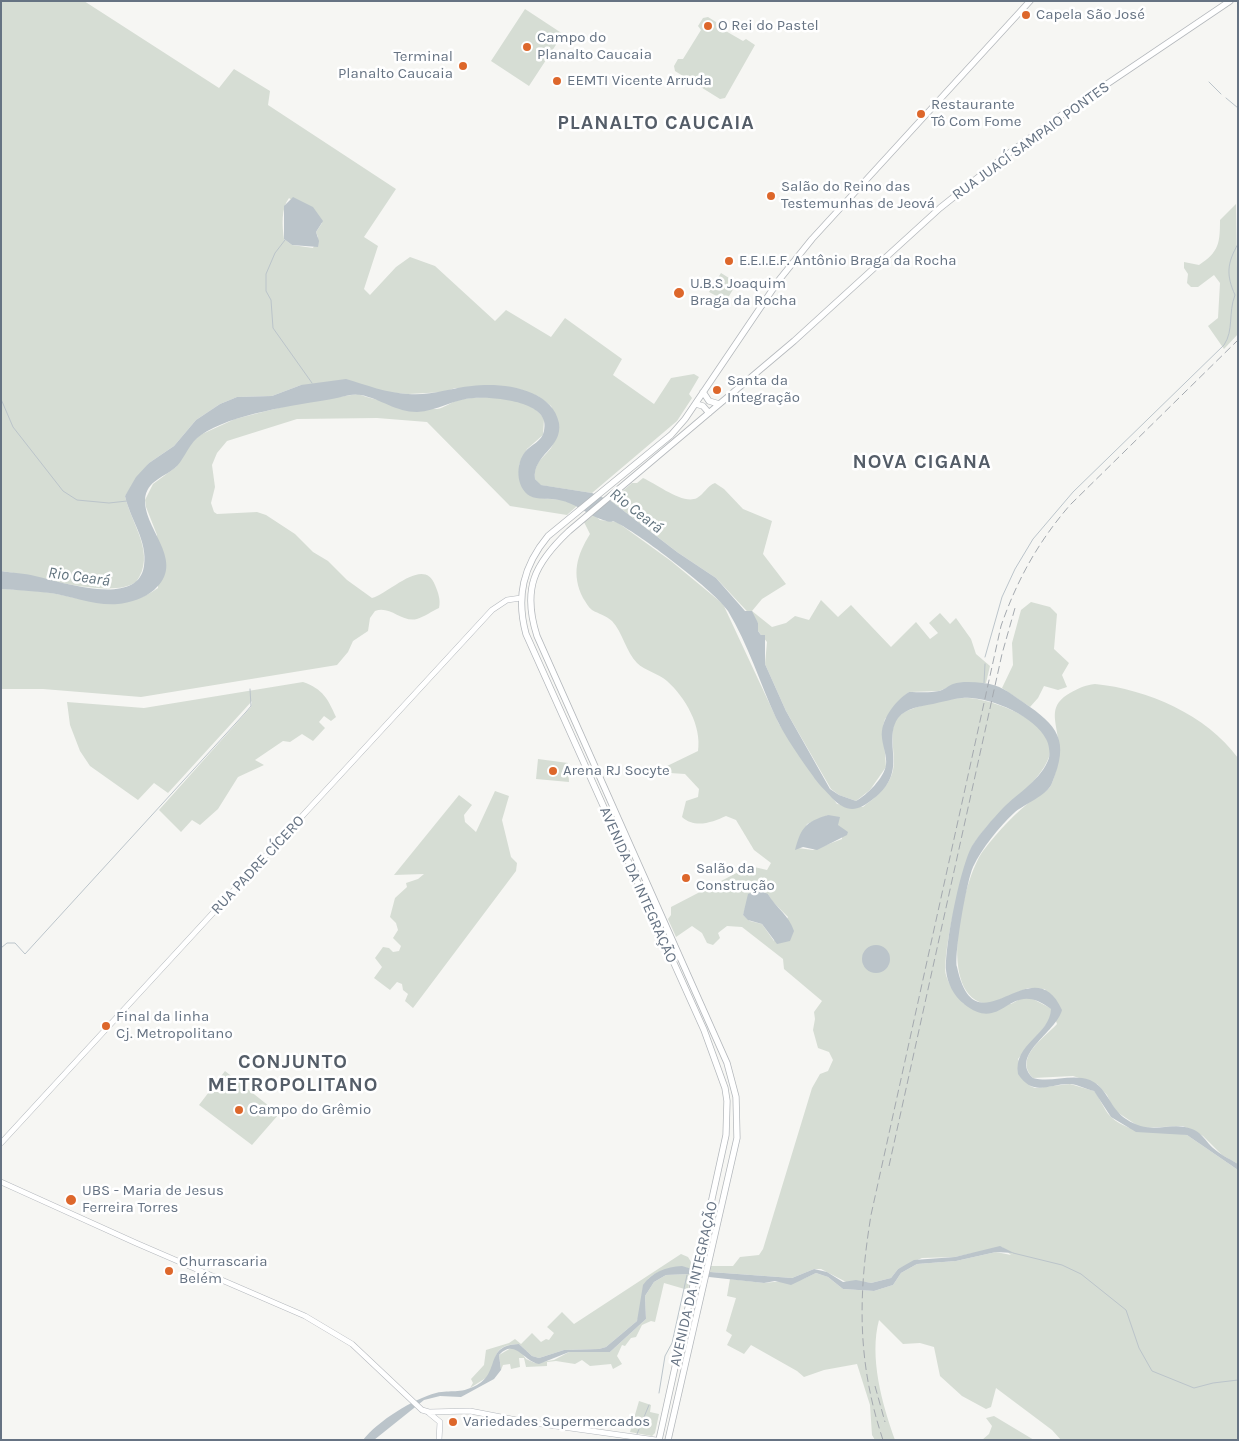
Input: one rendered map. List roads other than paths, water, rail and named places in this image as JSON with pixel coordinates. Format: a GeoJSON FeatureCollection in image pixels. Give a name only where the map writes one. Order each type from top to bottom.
{"type":"FeatureCollection","features":[{"type":"Feature","properties":{"kind":"main road","name":"AVENIDA DA INTEGRAÇÃO"},"geometry":{"type":"LineString","coordinates":[[657,1440],[664,1418],[723,1157],[727,1101],[721,1072],[708,1039],[524,627],[521,598],[525,574],[534,554],[548,536],[671,435],[696,404],[774,288],[812,239],[1030,1]]}},
{"type":"Feature","properties":{"kind":"main road","name":"RUA JUACÍ SAMPAIO PONTES"},"geometry":{"type":"LineString","coordinates":[[709,413],[808,329],[940,208],[1005,156],[1067,111],[1230,1]]}},
{"type":"Feature","properties":{"kind":"main road"},"geometry":{"type":"LineString","coordinates":[[703,392],[709,401],[719,404]]}},
{"type":"Feature","properties":{"kind":"main road"},"geometry":{"type":"LineString","coordinates":[[696,404],[703,406],[709,413]]}},
{"type":"Feature","properties":{"kind":"main road","name":"AVENIDA DA INTEGRAÇÃO"},"geometry":{"type":"LineString","coordinates":[[668,1440],[728,1184],[737,1138],[738,1116],[736,1097],[727,1063],[549,664],[532,620],[530,600],[533,580],[540,564],[550,549],[709,413]]}},
{"type":"Feature","properties":{"kind":"main road"},"geometry":{"type":"LineString","coordinates":[[541,668],[549,664]]}},
{"type":"Feature","properties":{"kind":"main road"},"geometry":{"type":"LineString","coordinates":[[660,933],[668,930]]}},
{"type":"Feature","properties":{"kind":"main road"},"geometry":{"type":"LineString","coordinates":[[665,946],[673,942]]}},
{"type":"Feature","properties":{"kind":"main road"},"geometry":{"type":"LineString","coordinates":[[669,1395],[678,1398]]}},
{"type":"Feature","properties":{"kind":"main road"},"geometry":{"type":"LineString","coordinates":[[664,1418],[672,1421]]}},
{"type":"Feature","properties":{"kind":"street","name":"RUA PADRE CÍCERO"},"geometry":{"type":"LineString","coordinates":[[1,1143],[492,610],[507,600],[521,598]]}},
{"type":"Feature","properties":{"kind":"street"},"geometry":{"type":"LineString","coordinates":[[1,1182],[305,1316],[352,1344],[417,1407],[429,1412],[441,1424]]}},
{"type":"Feature","properties":{"kind":"street"},"geometry":{"type":"LineString","coordinates":[[439,1440],[445,1411]]}},
{"type":"Feature","properties":{"kind":"street"},"geometry":{"type":"LineString","coordinates":[[429,1412],[470,1412],[657,1440]]}},
{"type":"Feature","properties":{"kind":"waterway"},"geometry":{"type":"LineString","coordinates":[[1209,82],[1221,94]]}},
{"type":"Feature","properties":{"kind":"waterway"},"geometry":{"type":"LineString","coordinates":[[1226,98],[1238,108]]}},
{"type":"Feature","properties":{"kind":"waterway"},"geometry":{"type":"LineString","coordinates":[[285,240],[275,253],[266,274],[266,291],[271,300],[273,328],[312,383]]}},
{"type":"Feature","properties":{"kind":"waterway"},"geometry":{"type":"LineString","coordinates":[[985,657],[1002,597],[1015,569],[1033,539],[1073,492],[1224,345],[1229,333],[1235,295],[1230,281],[1229,269],[1238,244]]}},
{"type":"Feature","properties":{"kind":"waterway"},"geometry":{"type":"LineString","coordinates":[[1,399],[13,427],[63,491],[77,500],[109,503],[127,501]]}},
{"type":"Feature","properties":{"kind":"waterway"},"geometry":{"type":"LineString","coordinates":[[984,683],[985,664]]}},
{"type":"Feature","properties":{"kind":"waterway"},"geometry":{"type":"LineString","coordinates":[[1,948],[7,943],[15,943],[25,954],[246,712],[251,706],[250,689]]}},
{"type":"Feature","properties":{"kind":"waterway"},"geometry":{"type":"LineString","coordinates":[[1013,1253],[1062,1265],[1081,1274],[1126,1310],[1139,1348],[1152,1371],[1194,1388],[1213,1383],[1238,1380]]}},
{"type":"Feature","properties":{"kind":"waterway"},"geometry":{"type":"LineString","coordinates":[[659,1393],[665,1356],[672,1343],[687,1275]]}},
{"type":"Feature","properties":{"kind":"waterway"},"geometry":{"type":"LineString","coordinates":[[637,1434],[649,1405]]}},
{"type":"Feature","properties":{"kind":"railway"},"geometry":{"type":"LineString","coordinates":[[883,1440],[868,1383],[862,1328],[864,1273],[871,1215],[1001,626],[1021,577],[1038,547],[1070,505],[1238,340]]}},
{"type":"Feature","properties":{"kind":"railway"},"geometry":{"type":"LineString","coordinates":[[889,1166],[1002,654],[1015,608]]}},
{"type":"Feature","properties":{"kind":"railway"},"geometry":{"type":"LineString","coordinates":[[875,1386],[885,1422]]}},
{"type":"Feature","properties":{"kind":"place","name":"Capela São José"},"geometry":{"type":"Point","coordinates":[1026,15]}},
{"type":"Feature","properties":{"kind":"place","name":"O Rei do Pastel"},"geometry":{"type":"Point","coordinates":[708,26]}},
{"type":"Feature","properties":{"kind":"place","name":"Campo do Planalto Caucaia"},"geometry":{"type":"Point","coordinates":[527,47]}},
{"type":"Feature","properties":{"kind":"place","name":"Terminal Planalto Caucaia"},"geometry":{"type":"Point","coordinates":[463,66]}},
{"type":"Feature","properties":{"kind":"place","name":"EEMTI Vicente Arruda"},"geometry":{"type":"Point","coordinates":[557,81]}},
{"type":"Feature","properties":{"kind":"place","name":"Restaurante Tô Com Fome"},"geometry":{"type":"Point","coordinates":[921,114]}},
{"type":"Feature","properties":{"kind":"place","name":"Salão do Reino das Testemunhas de Jeová"},"geometry":{"type":"Point","coordinates":[771,196]}},
{"type":"Feature","properties":{"kind":"place","name":"E.E.I.E.F. Antônio Braga da Rocha"},"geometry":{"type":"Point","coordinates":[729,261]}},
{"type":"Feature","properties":{"kind":"place","name":"U.B.S Joaquim Braga da Rocha"},"geometry":{"type":"Point","coordinates":[679,293]}},
{"type":"Feature","properties":{"kind":"place","name":"Santa da Integração"},"geometry":{"type":"Point","coordinates":[717,390]}},
{"type":"Feature","properties":{"kind":"place","name":"Arena RJ Socyte"},"geometry":{"type":"Point","coordinates":[553,771]}},
{"type":"Feature","properties":{"kind":"place","name":"Salão da Construção"},"geometry":{"type":"Point","coordinates":[686,878]}},
{"type":"Feature","properties":{"kind":"place","name":"Final da linha Cj. Metropolitano"},"geometry":{"type":"Point","coordinates":[106,1026]}},
{"type":"Feature","properties":{"kind":"place","name":"Campo do Grêmio"},"geometry":{"type":"Point","coordinates":[239,1110]}},
{"type":"Feature","properties":{"kind":"place","name":"UBS - Maria de Jesus Ferreira Torres"},"geometry":{"type":"Point","coordinates":[71,1200]}},
{"type":"Feature","properties":{"kind":"place","name":"Churrascaria Belém"},"geometry":{"type":"Point","coordinates":[169,1271]}},
{"type":"Feature","properties":{"kind":"place","name":"Variedades Supermercados"},"geometry":{"type":"Point","coordinates":[453,1422]}},
{"type":"Feature","properties":{"kind":"district","name":"PLANALTO CAUCAIA"},"geometry":{"type":"Point","coordinates":[656,123]}},
{"type":"Feature","properties":{"kind":"district","name":"NOVA CIGANA"},"geometry":{"type":"Point","coordinates":[922,462]}},
{"type":"Feature","properties":{"kind":"district","name":"CONJUNTO METROPOLITANO"},"geometry":{"type":"Point","coordinates":[293,1074]}},
{"type":"Feature","properties":{"kind":"water label","name":"Rio Ceará"},"geometry":{"type":"Point","coordinates":[636,511]}},
{"type":"Feature","properties":{"kind":"water label","name":"Rio Ceará"},"geometry":{"type":"Point","coordinates":[79,577]}}]}
